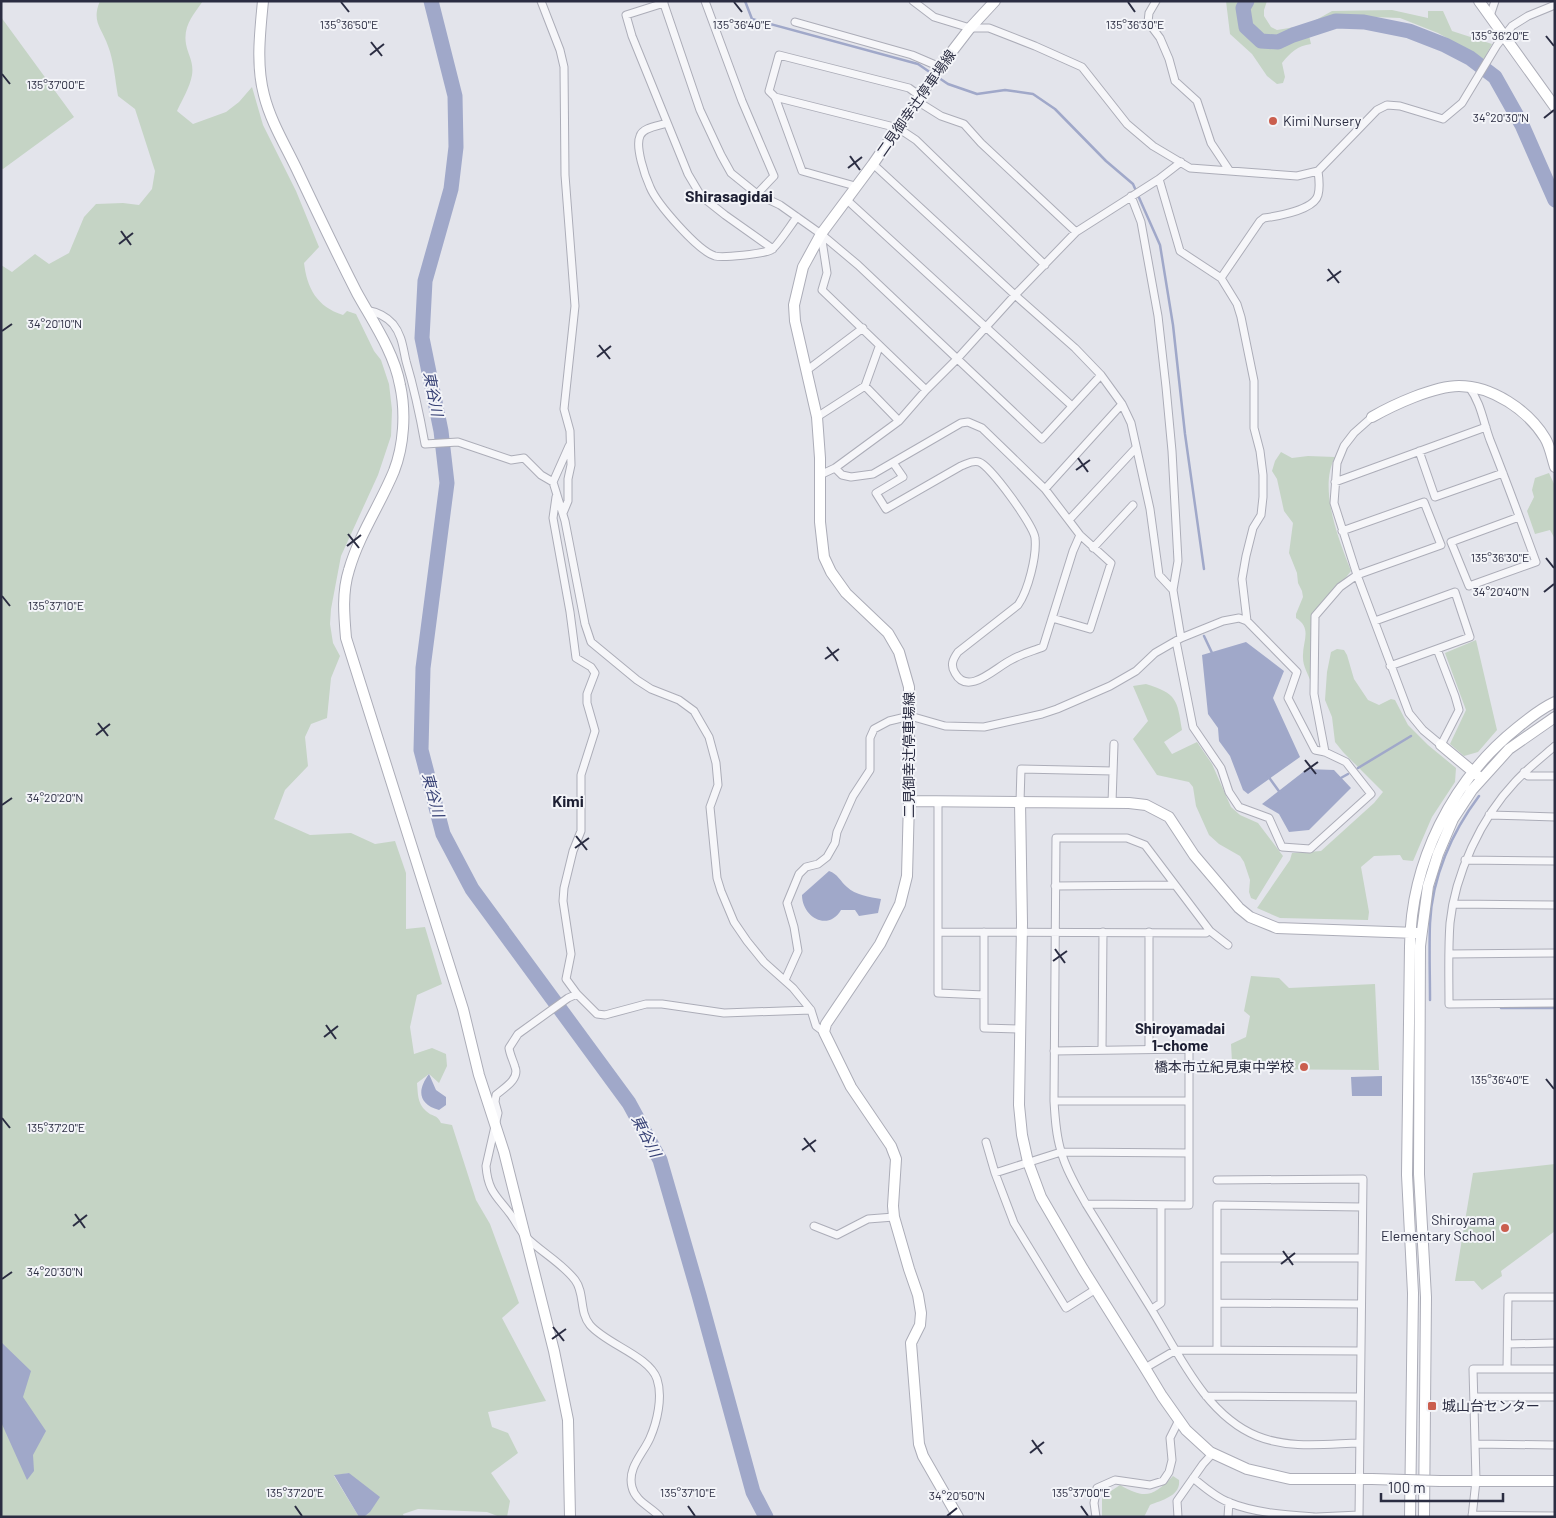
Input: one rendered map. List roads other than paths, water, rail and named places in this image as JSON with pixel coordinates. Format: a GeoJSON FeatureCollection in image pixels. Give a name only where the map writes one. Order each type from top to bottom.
{"type":"FeatureCollection","features":[{"type":"Feature","properties":{"kind":"street"},"geometry":{"type":"LineString","coordinates":[[263,1],[259,37],[260,64],[266,102],[273,123],[366,310],[389,352],[396,369],[403,399],[402,429],[394,469],[358,544],[348,572],[344,610],[346,638],[463,1008],[479,1075],[504,1152],[526,1236],[568,1420],[570,1517]]}},
{"type":"Feature","properties":{"kind":"street"},"geometry":{"type":"LineString","coordinates":[[541,1],[560,50],[564,67],[566,175],[575,306],[564,409],[570,431],[571,465],[568,478],[568,501],[563,514]]}},
{"type":"Feature","properties":{"kind":"street"},"geometry":{"type":"LineString","coordinates":[[704,1],[742,101],[774,176],[757,194]]}},
{"type":"Feature","properties":{"kind":"street"},"geometry":{"type":"LineString","coordinates":[[913,1],[934,17],[970,28],[989,28],[1082,67],[1127,124],[1153,146],[1190,168],[1297,176],[1318,171],[1378,110],[1387,105],[1400,106],[1443,119],[1462,104],[1497,45],[1512,26],[1528,16],[1555,5]]}},
{"type":"Feature","properties":{"kind":"street","name":"二見御幸辻停車場線"},"geometry":{"type":"LineString","coordinates":[[824,1032],[826,1024],[880,944],[900,904],[907,876],[909,686],[899,652],[888,633],[846,593],[831,572],[824,557],[820,522],[817,416],[795,321],[794,304],[803,267],[821,234],[970,28],[996,1]]}},
{"type":"Feature","properties":{"kind":"street"},"geometry":{"type":"LineString","coordinates":[[1156,1],[1149,12],[1148,22],[1160,38],[1169,59],[1174,81],[1197,102],[1211,143],[1229,170]]}},
{"type":"Feature","properties":{"kind":"street"},"geometry":{"type":"LineString","coordinates":[[1479,1],[1555,107]]}},
{"type":"Feature","properties":{"kind":"street"},"geometry":{"type":"LineString","coordinates":[[1490,16],[1495,1]]}},
{"type":"Feature","properties":{"kind":"street"},"geometry":{"type":"LineString","coordinates":[[773,249],[701,196],[688,174],[632,36],[626,16],[663,2],[700,110],[721,155],[732,172],[757,194],[780,205],[821,234],[858,265],[1042,438],[1100,375]]}},
{"type":"Feature","properties":{"kind":"street"},"geometry":{"type":"LineString","coordinates":[[795,22],[912,55],[940,68]]}},
{"type":"Feature","properties":{"kind":"street"},"geometry":{"type":"LineString","coordinates":[[855,186],[802,171],[775,97],[769,91],[779,55],[909,88],[941,116],[964,124],[981,143],[1076,232]]}},
{"type":"Feature","properties":{"kind":"street"},"geometry":{"type":"LineString","coordinates":[[775,97],[898,128],[916,140],[1045,265]]}},
{"type":"Feature","properties":{"kind":"street"},"geometry":{"type":"LineString","coordinates":[[667,123],[645,130],[640,135],[638,152],[650,188],[666,212],[704,249],[715,256],[752,254],[773,249],[797,217]]}},
{"type":"Feature","properties":{"kind":"street"},"geometry":{"type":"LineString","coordinates":[[820,476],[836,468],[899,421],[1076,232],[1157,180],[1181,162]]}},
{"type":"Feature","properties":{"kind":"street"},"geometry":{"type":"LineString","coordinates":[[873,164],[1075,348],[1100,375],[1122,404],[1130,423],[1150,509],[1159,576],[1173,590]]}},
{"type":"Feature","properties":{"kind":"street"},"geometry":{"type":"LineString","coordinates":[[1221,278],[1260,221],[1264,218],[1297,211],[1314,201],[1318,196],[1318,171]]}},
{"type":"Feature","properties":{"kind":"street"},"geometry":{"type":"LineString","coordinates":[[1157,180],[1180,252],[1221,278],[1237,304],[1242,317],[1254,381],[1254,428],[1263,475],[1261,515],[1253,528],[1242,579],[1247,621]]}},
{"type":"Feature","properties":{"kind":"street"},"geometry":{"type":"LineString","coordinates":[[785,980],[798,951],[787,903],[799,874],[806,867],[818,864],[827,857],[853,796],[870,770],[870,738],[874,729],[889,721],[910,716],[945,726],[984,727],[1057,710],[1136,672],[1156,653],[1178,640],[1223,621],[1239,618],[1247,621],[1297,672],[1288,698],[1314,750],[1325,752],[1346,762],[1371,794],[1310,849],[1282,847],[1269,818],[1239,807],[1229,792],[1221,768],[1193,728],[1178,640],[1173,590],[1178,562],[1172,450],[1158,316],[1141,222],[1132,195]]}},
{"type":"Feature","properties":{"kind":"street"},"geometry":{"type":"LineString","coordinates":[[847,200],[1072,406]]}},
{"type":"Feature","properties":{"kind":"street"},"geometry":{"type":"LineString","coordinates":[[821,234],[827,273],[822,290],[863,328],[879,347],[926,390]]}},
{"type":"Feature","properties":{"kind":"street"},"geometry":{"type":"LineString","coordinates":[[366,310],[386,317],[401,336],[412,378],[425,444],[454,442],[510,460],[524,458],[541,475],[553,482]]}},
{"type":"Feature","properties":{"kind":"street"},"geometry":{"type":"LineString","coordinates":[[806,371],[863,328]]}},
{"type":"Feature","properties":{"kind":"street"},"geometry":{"type":"LineString","coordinates":[[817,416],[864,386],[879,347]]}},
{"type":"Feature","properties":{"kind":"street"},"geometry":{"type":"LineString","coordinates":[[864,386],[899,421]]}},
{"type":"Feature","properties":{"kind":"street"},"geometry":{"type":"LineString","coordinates":[[1482,779],[1423,730],[1409,713],[1356,575],[1342,531],[1334,502],[1337,463],[1344,446],[1354,433],[1372,417],[1389,407],[1441,388],[1458,386],[1490,392],[1516,407],[1531,421],[1545,439],[1555,467]]}},
{"type":"Feature","properties":{"kind":"street"},"geometry":{"type":"LineString","coordinates":[[1469,387],[1476,397],[1536,562],[1469,586],[1451,542],[1519,517]]}},
{"type":"Feature","properties":{"kind":"street"},"geometry":{"type":"LineString","coordinates":[[1045,489],[1122,404]]}},
{"type":"Feature","properties":{"kind":"street"},"geometry":{"type":"LineString","coordinates":[[836,468],[842,475],[851,477],[873,474],[894,464],[961,423],[968,422],[982,428],[1045,489],[1080,536],[1111,563],[1090,630],[1052,618]]}},
{"type":"Feature","properties":{"kind":"street"},"geometry":{"type":"LineString","coordinates":[[1335,482],[1486,427]]}},
{"type":"Feature","properties":{"kind":"street"},"geometry":{"type":"LineString","coordinates":[[570,445],[553,482],[556,497],[563,514],[585,624],[591,642],[637,680],[651,689],[679,700],[694,710],[709,736],[716,763],[718,785],[710,807],[717,878],[734,922],[764,962],[793,988],[811,1010],[816,1026],[824,1032],[851,1087],[891,1146],[896,1159],[894,1217],[908,1269],[918,1295],[921,1313],[920,1325],[911,1343],[919,1444],[923,1456],[958,1517]]}},
{"type":"Feature","properties":{"kind":"street"},"geometry":{"type":"LineString","coordinates":[[1069,520],[1135,449]]}},
{"type":"Feature","properties":{"kind":"street"},"geometry":{"type":"LineString","coordinates":[[1419,452],[1435,497],[1503,473]]}},
{"type":"Feature","properties":{"kind":"street"},"geometry":{"type":"LineString","coordinates":[[894,464],[903,477],[876,493],[886,509],[961,466],[972,461],[980,462],[986,466],[1002,486],[1033,530],[1035,550],[1023,598],[1018,605],[958,652],[952,664],[956,676],[966,682],[975,682],[1011,660],[1043,647],[1073,551],[1080,536]]}},
{"type":"Feature","properties":{"kind":"street"},"geometry":{"type":"LineString","coordinates":[[556,497],[553,518],[570,612],[576,658],[591,667],[595,673],[587,694],[587,703],[595,731],[581,775],[582,831],[573,851],[564,888],[563,901],[571,954],[566,979],[577,994],[597,1014],[605,1015],[646,1004],[662,1004],[724,1013],[811,1010]]}},
{"type":"Feature","properties":{"kind":"street"},"geometry":{"type":"LineString","coordinates":[[1325,752],[1314,694],[1316,616],[1340,587],[1356,575],[1440,546],[1424,502],[1342,531]]}},
{"type":"Feature","properties":{"kind":"street"},"geometry":{"type":"LineString","coordinates":[[1093,548],[1134,506]]}},
{"type":"Feature","properties":{"kind":"street"},"geometry":{"type":"LineString","coordinates":[[1375,621],[1455,592],[1470,637],[1390,666]]}},
{"type":"Feature","properties":{"kind":"street"},"geometry":{"type":"LineString","coordinates":[[1438,649],[1456,696],[1459,710],[1441,745]]}},
{"type":"Feature","properties":{"kind":"street"},"geometry":{"type":"LineString","coordinates":[[1410,1517],[1412,1292],[1408,1175],[1418,879],[1440,822],[1472,772],[1500,742],[1541,708],[1555,702]]}},
{"type":"Feature","properties":{"kind":"street"},"geometry":{"type":"LineString","coordinates":[[1424,1517],[1426,1297],[1419,1174],[1416,932],[1438,854],[1453,819],[1472,790],[1509,748],[1555,717]]}},
{"type":"Feature","properties":{"kind":"street"},"geometry":{"type":"LineString","coordinates":[[1112,803],[1114,744]]}},
{"type":"Feature","properties":{"kind":"street"},"geometry":{"type":"LineString","coordinates":[[1555,746],[1513,783],[1489,815],[1466,860],[1450,922],[1449,1004],[1555,1003]]}},
{"type":"Feature","properties":{"kind":"street"},"geometry":{"type":"LineString","coordinates":[[1113,771],[1021,769],[1022,932],[1019,1104],[1022,1135],[1028,1162],[1041,1197],[1144,1368],[1186,1430],[1213,1453],[1247,1469],[1290,1479],[1555,1481]]}},
{"type":"Feature","properties":{"kind":"street"},"geometry":{"type":"LineString","coordinates":[[1524,772],[1528,776],[1555,776]]}},
{"type":"Feature","properties":{"kind":"street"},"geometry":{"type":"LineString","coordinates":[[909,801],[1112,803],[1146,806],[1168,817],[1194,854],[1239,908],[1250,917],[1277,928],[1416,932]]}},
{"type":"Feature","properties":{"kind":"street"},"geometry":{"type":"LineString","coordinates":[[938,801],[938,993],[984,995]]}},
{"type":"Feature","properties":{"kind":"street"},"geometry":{"type":"LineString","coordinates":[[1489,815],[1555,816]]}},
{"type":"Feature","properties":{"kind":"street"},"geometry":{"type":"LineString","coordinates":[[1228,945],[1210,931],[1145,845],[1127,838],[1056,838],[1054,1101],[1056,1127],[1061,1152],[1074,1183],[1086,1204],[1176,1350],[1206,1396],[1229,1420],[1257,1436],[1288,1444],[1359,1443]]}},
{"type":"Feature","properties":{"kind":"street"},"geometry":{"type":"LineString","coordinates":[[1466,860],[1555,861]]}},
{"type":"Feature","properties":{"kind":"street"},"geometry":{"type":"LineString","coordinates":[[1055,886],[1174,885]]}},
{"type":"Feature","properties":{"kind":"street"},"geometry":{"type":"LineString","coordinates":[[1454,904],[1555,905]]}},
{"type":"Feature","properties":{"kind":"street"},"geometry":{"type":"LineString","coordinates":[[938,932],[1206,933]]}},
{"type":"Feature","properties":{"kind":"street"},"geometry":{"type":"LineString","coordinates":[[984,932],[984,1028],[1020,1029]]}},
{"type":"Feature","properties":{"kind":"street"},"geometry":{"type":"LineString","coordinates":[[1102,1050],[1103,932]]}},
{"type":"Feature","properties":{"kind":"street"},"geometry":{"type":"LineString","coordinates":[[1149,932],[1149,1050]]}},
{"type":"Feature","properties":{"kind":"street"},"geometry":{"type":"LineString","coordinates":[[1449,954],[1555,954]]}},
{"type":"Feature","properties":{"kind":"street"},"geometry":{"type":"LineString","coordinates":[[577,994],[568,998],[518,1034],[509,1048],[510,1056],[517,1070],[515,1079],[496,1095],[495,1102],[498,1113],[486,1166],[486,1175],[498,1200],[526,1236],[574,1278],[580,1288],[585,1317],[589,1324],[600,1335],[643,1362],[657,1378],[659,1394],[656,1421],[649,1440],[634,1468],[632,1488],[642,1502],[660,1517]]}},
{"type":"Feature","properties":{"kind":"street"},"geometry":{"type":"LineString","coordinates":[[1054,1051],[1189,1049],[1189,1205],[1086,1204]]}},
{"type":"Feature","properties":{"kind":"street"},"geometry":{"type":"LineString","coordinates":[[1054,1101],[1189,1101]]}},
{"type":"Feature","properties":{"kind":"street"},"geometry":{"type":"LineString","coordinates":[[986,1142],[995,1173],[1014,1222],[1066,1308],[1096,1289]]}},
{"type":"Feature","properties":{"kind":"street"},"geometry":{"type":"LineString","coordinates":[[995,1173],[1061,1152],[1189,1153]]}},
{"type":"Feature","properties":{"kind":"street"},"geometry":{"type":"LineString","coordinates":[[1193,1478],[1228,1502],[1269,1515],[1359,1516],[1363,1179],[1217,1180]]}},
{"type":"Feature","properties":{"kind":"street"},"geometry":{"type":"LineString","coordinates":[[1152,1309],[1161,1303],[1161,1205]]}},
{"type":"Feature","properties":{"kind":"street"},"geometry":{"type":"LineString","coordinates":[[1217,1350],[1217,1205],[1362,1207]]}},
{"type":"Feature","properties":{"kind":"street"},"geometry":{"type":"LineString","coordinates":[[814,1226],[837,1235],[868,1219],[894,1217]]}},
{"type":"Feature","properties":{"kind":"street"},"geometry":{"type":"LineString","coordinates":[[1217,1258],[1362,1258]]}},
{"type":"Feature","properties":{"kind":"street"},"geometry":{"type":"LineString","coordinates":[[1507,1369],[1508,1297],[1555,1297]]}},
{"type":"Feature","properties":{"kind":"street"},"geometry":{"type":"LineString","coordinates":[[1217,1303],[1361,1304]]}},
{"type":"Feature","properties":{"kind":"street"},"geometry":{"type":"LineString","coordinates":[[1508,1344],[1555,1344]]}},
{"type":"Feature","properties":{"kind":"street"},"geometry":{"type":"LineString","coordinates":[[1144,1368],[1176,1350],[1360,1351]]}},
{"type":"Feature","properties":{"kind":"street"},"geometry":{"type":"LineString","coordinates":[[1555,1369],[1473,1369],[1476,1481],[1472,1516],[1555,1516]]}},
{"type":"Feature","properties":{"kind":"street"},"geometry":{"type":"LineString","coordinates":[[1206,1396],[1360,1397]]}},
{"type":"Feature","properties":{"kind":"street"},"geometry":{"type":"LineString","coordinates":[[1474,1397],[1555,1397]]}},
{"type":"Feature","properties":{"kind":"street"},"geometry":{"type":"LineString","coordinates":[[1096,1517],[1094,1503],[1097,1488],[1115,1480],[1150,1485],[1163,1481],[1169,1472],[1172,1460],[1170,1438],[1179,1420]]}},
{"type":"Feature","properties":{"kind":"street"},"geometry":{"type":"LineString","coordinates":[[1475,1444],[1555,1445]]}},
{"type":"Feature","properties":{"kind":"street"},"geometry":{"type":"LineString","coordinates":[[1178,1517],[1177,1501],[1213,1453]]}},
{"type":"Feature","properties":{"kind":"street"},"geometry":{"type":"LineString","coordinates":[[1228,1502],[1228,1517]]}},
{"type":"Feature","properties":{"kind":"water"},"geometry":{"type":"Polygon","coordinates":[[[1246,642],[1284,671],[1273,698],[1300,757],[1248,794],[1243,790],[1230,756],[1219,741],[1218,728],[1208,714],[1202,655],[1246,642]]]}},
{"type":"Feature","properties":{"kind":"water"},"geometry":{"type":"Polygon","coordinates":[[[1307,769],[1334,770],[1351,788],[1309,830],[1289,832],[1279,814],[1262,804],[1307,769]]]}},
{"type":"Feature","properties":{"kind":"water"},"geometry":{"type":"Polygon","coordinates":[[[829,871],[835,874],[854,892],[881,899],[878,913],[859,916],[855,910],[841,910],[836,917],[823,921],[811,915],[806,910],[802,895],[829,871]]]}},
{"type":"Feature","properties":{"kind":"water"},"geometry":{"type":"Polygon","coordinates":[[[429,1074],[436,1090],[446,1097],[446,1105],[439,1110],[423,1100],[421,1091],[429,1074]]]}},
{"type":"Feature","properties":{"kind":"water"},"geometry":{"type":"Polygon","coordinates":[[[1382,1076],[1382,1096],[1352,1096],[1351,1077],[1382,1076]]]}},
{"type":"Feature","properties":{"kind":"water"},"geometry":{"type":"Polygon","coordinates":[[[1,1342],[31,1371],[23,1397],[46,1431],[33,1455],[34,1471],[27,1480],[1,1422],[1,1342]]]}},
{"type":"Feature","properties":{"kind":"water"},"geometry":{"type":"Polygon","coordinates":[[[349,1473],[380,1497],[370,1512],[364,1517],[359,1517],[334,1475],[349,1473]]]}},
{"type":"Feature","properties":{"kind":"waterway","name":"東谷川"},"geometry":{"type":"LineString","coordinates":[[431,1],[455,96],[456,147],[451,189],[425,281],[422,338],[441,431],[447,483],[423,668],[421,750],[443,834],[472,889],[629,1103],[660,1160],[753,1492],[766,1517]]}},
{"type":"Feature","properties":{"kind":"waterway"},"geometry":{"type":"LineString","coordinates":[[745,1],[752,19],[918,64],[931,73]]}},
{"type":"Feature","properties":{"kind":"waterway"},"geometry":{"type":"LineString","coordinates":[[1247,1],[1243,8],[1246,27],[1261,41],[1278,42],[1336,21],[1364,22],[1409,31],[1445,45],[1470,58],[1495,77],[1522,125],[1555,200]]}},
{"type":"Feature","properties":{"kind":"waterway"},"geometry":{"type":"LineString","coordinates":[[936,76],[948,84],[977,94],[1005,90],[1033,94],[1055,109],[1106,161],[1133,184],[1160,245],[1173,325],[1185,434],[1204,569]]}},
{"type":"Feature","properties":{"kind":"waterway"},"geometry":{"type":"LineString","coordinates":[[1204,636],[1213,655]]}},
{"type":"Feature","properties":{"kind":"waterway"},"geometry":{"type":"LineString","coordinates":[[1358,768],[1411,736]]}},
{"type":"Feature","properties":{"kind":"waterway"},"geometry":{"type":"LineString","coordinates":[[1339,779],[1348,774]]}},
{"type":"Feature","properties":{"kind":"waterway"},"geometry":{"type":"LineString","coordinates":[[1268,776],[1281,794]]}},
{"type":"Feature","properties":{"kind":"waterway"},"geometry":{"type":"LineString","coordinates":[[1430,1000],[1430,923],[1439,872],[1452,840],[1479,796]]}},
{"type":"Feature","properties":{"kind":"waterway"},"geometry":{"type":"LineString","coordinates":[[1501,1008],[1555,1008]]}},
{"type":"Feature","properties":{"kind":"place","name":"Kimi Nursery"},"geometry":{"type":"Point","coordinates":[1273,121]}},
{"type":"Feature","properties":{"kind":"place","name":"橋本市立紀見東中学校"},"geometry":{"type":"Point","coordinates":[1304,1067]}},
{"type":"Feature","properties":{"kind":"place","name":"Shiroyama Elementary School"},"geometry":{"type":"Point","coordinates":[1505,1228]}},
{"type":"Feature","properties":{"kind":"place","name":"城山台センター"},"geometry":{"type":"Point","coordinates":[1432,1406]}},
{"type":"Feature","properties":{"kind":"district","name":"Shirasagidai"},"geometry":{"type":"Point","coordinates":[729,196]}},
{"type":"Feature","properties":{"kind":"district","name":"Kimi"},"geometry":{"type":"Point","coordinates":[568,801]}},
{"type":"Feature","properties":{"kind":"district","name":"Shiroyamadai 1-chome"},"geometry":{"type":"Point","coordinates":[1180,1038]}}]}
